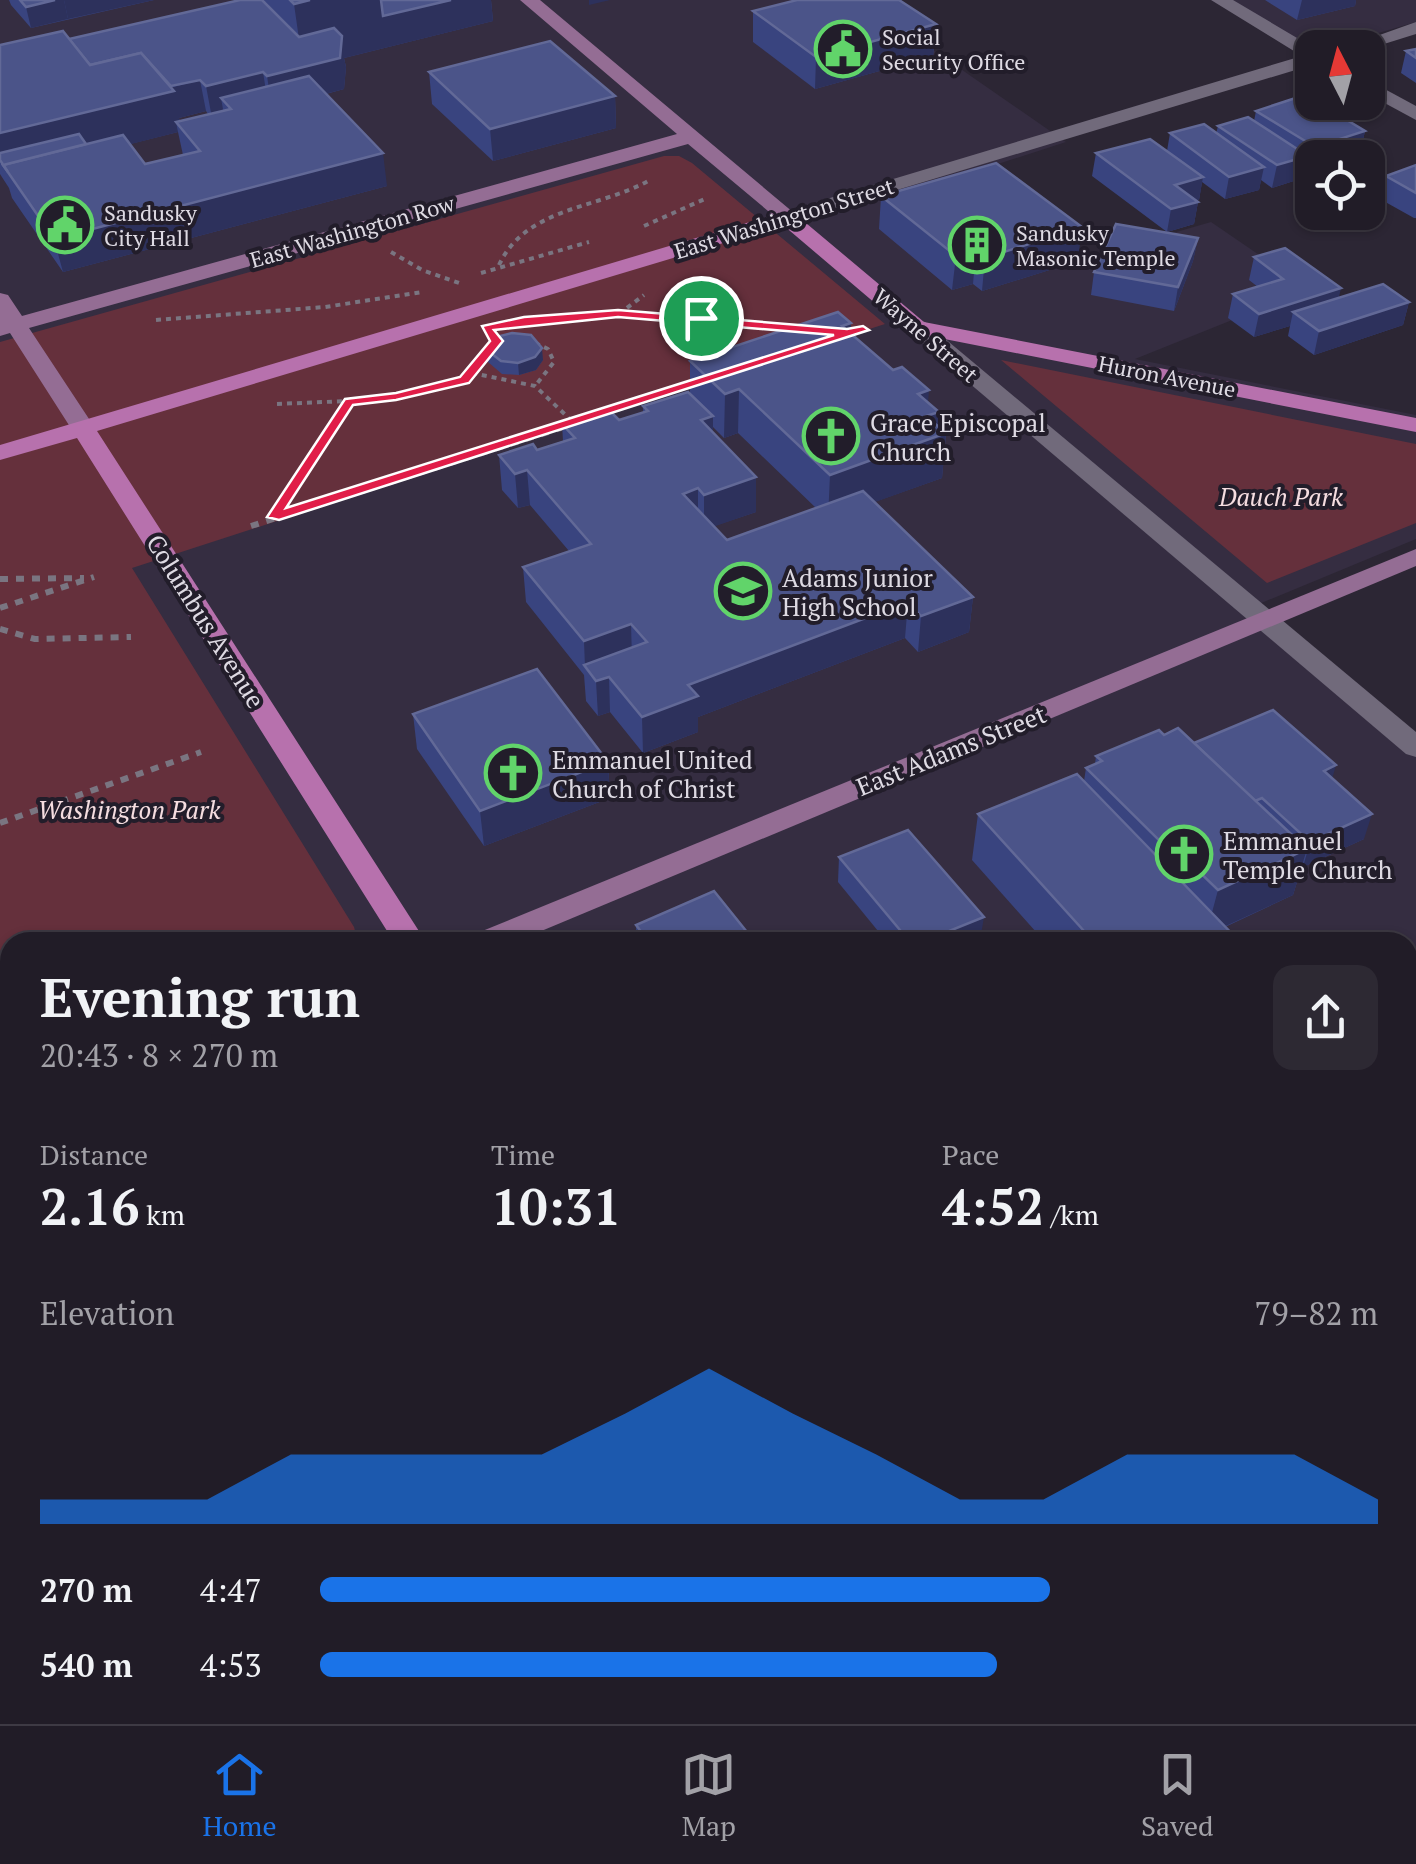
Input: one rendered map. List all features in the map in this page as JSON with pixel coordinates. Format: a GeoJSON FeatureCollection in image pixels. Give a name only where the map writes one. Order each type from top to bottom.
{"type":"FeatureCollection","features":[{"type":"Feature","properties":{"kind":"main road","name":"Wayne Street"},"geometry":{"type":"LineString","coordinates":[[787,217],[918,327]]}},
{"type":"Feature","properties":{"kind":"main road","name":"East Washington Street"},"geometry":{"type":"LineString","coordinates":[[0,453],[787,217]]}},
{"type":"Feature","properties":{"kind":"main road","name":"Huron Avenue"},"geometry":{"type":"LineString","coordinates":[[918,327],[1416,425]]}},
{"type":"Feature","properties":{"kind":"main road","name":"Columbus Avenue"},"geometry":{"type":"LineString","coordinates":[[83,428],[404,932]]}},
{"type":"Feature","properties":{"kind":"street","name":"Wayne Street"},"geometry":{"type":"LineString","coordinates":[[530,0],[787,217]]}},
{"type":"Feature","properties":{"kind":"street"},"geometry":{"type":"LineString","coordinates":[[1220,0],[1295,46]]}},
{"type":"Feature","properties":{"kind":"street"},"geometry":{"type":"LineString","coordinates":[[1385,38],[1416,28]]}},
{"type":"Feature","properties":{"kind":"street","name":"East Washington Street"},"geometry":{"type":"LineString","coordinates":[[787,217],[1295,62]]}},
{"type":"Feature","properties":{"kind":"street"},"geometry":{"type":"LineString","coordinates":[[1385,96],[1416,114]]}},
{"type":"Feature","properties":{"kind":"street","name":"East Washington Row"},"geometry":{"type":"LineString","coordinates":[[8,327],[689,137]]}},
{"type":"Feature","properties":{"kind":"street","name":"Columbus Avenue"},"geometry":{"type":"LineString","coordinates":[[0,300],[8,327],[83,428]]}},
{"type":"Feature","properties":{"kind":"street","name":"Wayne Street"},"geometry":{"type":"LineString","coordinates":[[918,327],[1416,746]]}},
{"type":"Feature","properties":{"kind":"street","name":"East Adams Street"},"geometry":{"type":"LineString","coordinates":[[510,932],[1416,556]]}},
{"type":"Feature","properties":{"kind":"path"},"geometry":{"type":"LineString","coordinates":[[499,266],[510,246],[546,218],[632,191],[654,176]]}},
{"type":"Feature","properties":{"kind":"path"},"geometry":{"type":"LineString","coordinates":[[634,230],[707,198]]}},
{"type":"Feature","properties":{"kind":"path"},"geometry":{"type":"LineString","coordinates":[[450,287],[499,266],[600,239]]}},
{"type":"Feature","properties":{"kind":"path"},"geometry":{"type":"LineString","coordinates":[[382,246],[422,270],[460,283]]}},
{"type":"Feature","properties":{"kind":"path"},"geometry":{"type":"LineString","coordinates":[[143,320],[324,306],[436,290]]}},
{"type":"Feature","properties":{"kind":"path"},"geometry":{"type":"LineString","coordinates":[[562,318],[618,314],[806,328]]}},
{"type":"Feature","properties":{"kind":"path"},"geometry":{"type":"LineString","coordinates":[[833,331],[863,330],[844,336]]}},
{"type":"Feature","properties":{"kind":"path"},"geometry":{"type":"LineString","coordinates":[[266,405],[396,396],[464,380],[497,341],[491,334]]}},
{"type":"Feature","properties":{"kind":"path"},"geometry":{"type":"LineString","coordinates":[[524,342],[548,349],[554,362],[535,386]]}},
{"type":"Feature","properties":{"kind":"path"},"geometry":{"type":"LineString","coordinates":[[472,372],[535,386],[574,423]]}},
{"type":"Feature","properties":{"kind":"path"},"geometry":{"type":"LineString","coordinates":[[251,526],[712,377]]}},
{"type":"Feature","properties":{"kind":"path"},"geometry":{"type":"LineString","coordinates":[[274,517],[349,401]]}},
{"type":"Feature","properties":{"kind":"path"},"geometry":{"type":"LineString","coordinates":[[0,579],[94,578],[0,608]]}},
{"type":"Feature","properties":{"kind":"path"},"geometry":{"type":"LineString","coordinates":[[0,629],[35,639],[131,637]]}},
{"type":"Feature","properties":{"kind":"path"},"geometry":{"type":"LineString","coordinates":[[0,823],[201,752]]}},
{"type":"Feature","properties":{"kind":"shaded area"},"geometry":{"type":"Polygon","coordinates":[[[0,0],[878,0],[867,4],[1066,142],[973,172],[1090,257],[1211,222],[1309,289],[1135,359],[1416,415],[1416,539],[1242,611],[1416,756],[1416,932],[0,932],[0,0]]]}},
{"type":"Feature","properties":{"kind":"shaded area"},"geometry":{"type":"Polygon","coordinates":[[[1229,0],[1416,0],[1416,22],[1385,31],[1295,30],[1295,38],[1229,0]]]}},
{"type":"Feature","properties":{"kind":"green space","name":"Washington Park"},"geometry":{"type":"Polygon","coordinates":[[[664,156],[679,156],[692,163],[885,324],[132,568],[355,932],[0,932],[0,342],[664,156]]]}},
{"type":"Feature","properties":{"kind":"green space","name":"Dauch Park"},"geometry":{"type":"Polygon","coordinates":[[[1001,360],[1416,444],[1416,523],[1267,583],[1001,360]]]}},
{"type":"Feature","properties":{"kind":"building"},"geometry":{"type":"Polygon","coordinates":[[[20,0],[55,0],[26,7],[20,0]]]}},
{"type":"Feature","properties":{"kind":"building"},"geometry":{"type":"Polygon","coordinates":[[[240,0],[262,0],[299,37],[334,28],[342,36],[340,58],[267,76],[263,72],[206,86],[200,80],[171,86],[141,53],[90,65],[69,39],[240,0]]]}},
{"type":"Feature","properties":{"kind":"building"},"geometry":{"type":"Polygon","coordinates":[[[381,0],[451,0],[383,16],[381,0]]]}},
{"type":"Feature","properties":{"kind":"building"},"geometry":{"type":"Polygon","coordinates":[[[797,0],[899,0],[936,24],[816,57],[753,11],[797,0]]]}},
{"type":"Feature","properties":{"kind":"building"},"geometry":{"type":"Polygon","coordinates":[[[63,31],[90,65],[141,53],[174,91],[0,133],[0,45],[63,31]]]}},
{"type":"Feature","properties":{"kind":"building"},"geometry":{"type":"Polygon","coordinates":[[[550,41],[615,96],[490,129],[429,72],[550,41]]]}},
{"type":"Feature","properties":{"kind":"building"},"geometry":{"type":"Polygon","coordinates":[[[309,76],[383,153],[54,239],[3,165],[123,135],[145,164],[200,151],[176,122],[231,109],[221,98],[309,76]]]}},
{"type":"Feature","properties":{"kind":"building"},"geometry":{"type":"Polygon","coordinates":[[[1295,98],[1295,120],[1347,120],[1365,131],[1337,140],[1304,140],[1256,111],[1295,98]]]}},
{"type":"Feature","properties":{"kind":"building"},"geometry":{"type":"Polygon","coordinates":[[[1248,117],[1295,148],[1295,160],[1277,165],[1218,126],[1248,117]]]}},
{"type":"Feature","properties":{"kind":"building"},"geometry":{"type":"Polygon","coordinates":[[[1204,124],[1264,167],[1229,177],[1170,133],[1204,124]]]}},
{"type":"Feature","properties":{"kind":"building"},"geometry":{"type":"Polygon","coordinates":[[[79,134],[86,144],[3,165],[0,153],[79,134]]]}},
{"type":"Feature","properties":{"kind":"building"},"geometry":{"type":"Polygon","coordinates":[[[1150,139],[1203,177],[1175,185],[1198,202],[1171,209],[1096,153],[1150,139]]]}},
{"type":"Feature","properties":{"kind":"building"},"geometry":{"type":"Polygon","coordinates":[[[996,163],[1082,227],[985,258],[976,250],[956,256],[881,196],[996,163]]]}},
{"type":"Feature","properties":{"kind":"building"},"geometry":{"type":"Polygon","coordinates":[[[1416,165],[1416,193],[1386,176],[1416,165]]]}},
{"type":"Feature","properties":{"kind":"building"},"geometry":{"type":"Polygon","coordinates":[[[1116,224],[1198,238],[1178,287],[1094,272],[1116,224]]]}},
{"type":"Feature","properties":{"kind":"building"},"geometry":{"type":"Polygon","coordinates":[[[1285,248],[1341,288],[1259,314],[1233,294],[1283,279],[1254,257],[1285,248]]]}},
{"type":"Feature","properties":{"kind":"building"},"geometry":{"type":"Polygon","coordinates":[[[1383,284],[1409,302],[1319,331],[1293,312],[1383,284]]]}},
{"type":"Feature","properties":{"kind":"building"},"geometry":{"type":"Polygon","coordinates":[[[838,312],[851,323],[842,326],[893,370],[902,367],[929,390],[918,394],[939,412],[926,416],[946,433],[830,475],[739,389],[725,394],[690,361],[838,312]]]}},
{"type":"Feature","properties":{"kind":"building"},"geometry":{"type":"Polygon","coordinates":[[[512,333],[531,335],[542,348],[535,357],[518,363],[501,361],[487,350],[496,337],[512,333]]]}},
{"type":"Feature","properties":{"kind":"building","name":"Adams Junior High School"},"geometry":{"type":"Polygon","coordinates":[[[688,392],[713,416],[701,420],[756,477],[704,495],[698,488],[683,494],[727,540],[863,491],[973,597],[921,616],[908,602],[688,685],[698,696],[642,717],[609,677],[596,681],[584,665],[647,642],[631,624],[584,641],[523,567],[591,544],[527,470],[515,474],[499,455],[533,444],[537,450],[575,438],[562,424],[608,409],[619,420],[648,411],[643,406],[688,392]]]}},
{"type":"Feature","properties":{"kind":"building"},"geometry":{"type":"Polygon","coordinates":[[[537,669],[608,762],[480,811],[413,714],[537,669]]]}},
{"type":"Feature","properties":{"kind":"building"},"geometry":{"type":"Polygon","coordinates":[[[1273,710],[1336,765],[1324,771],[1372,814],[1310,842],[1262,798],[1255,801],[1194,743],[1273,710]]]}},
{"type":"Feature","properties":{"kind":"building"},"geometry":{"type":"Polygon","coordinates":[[[1178,728],[1307,849],[1218,890],[1186,859],[1181,862],[1086,768],[1102,761],[1096,756],[1159,730],[1164,735],[1178,728]]]}},
{"type":"Feature","properties":{"kind":"building"},"geometry":{"type":"Polygon","coordinates":[[[1077,774],[1230,932],[1085,932],[978,814],[1077,774]]]}},
{"type":"Feature","properties":{"kind":"building"},"geometry":{"type":"Polygon","coordinates":[[[908,830],[984,917],[947,932],[902,932],[839,857],[908,830]]]}},
{"type":"Feature","properties":{"kind":"building"},"geometry":{"type":"Polygon","coordinates":[[[714,891],[747,932],[641,932],[636,925],[714,891]]]}},
{"type":"Feature","properties":{"kind":"place","name":"Social Security Office"},"geometry":{"type":"Point","coordinates":[843,49]}},
{"type":"Feature","properties":{"kind":"place","name":"Sandusky City Hall"},"geometry":{"type":"Point","coordinates":[65,225]}},
{"type":"Feature","properties":{"kind":"place","name":"Sandusky Masonic Temple"},"geometry":{"type":"Point","coordinates":[977,245]}},
{"type":"Feature","properties":{"kind":"place","name":"Grace Episcopal Church"},"geometry":{"type":"Point","coordinates":[831,436]}},
{"type":"Feature","properties":{"kind":"place","name":"Adams Junior High School"},"geometry":{"type":"Point","coordinates":[743,591]}},
{"type":"Feature","properties":{"kind":"place","name":"Emmanuel United Church of Christ"},"geometry":{"type":"Point","coordinates":[513,773]}},
{"type":"Feature","properties":{"kind":"place","name":"Emmanuel Temple Church"},"geometry":{"type":"Point","coordinates":[1184,854]}},
{"type":"Feature","properties":{"kind":"route"},"geometry":{"type":"LineString","coordinates":[[618,314],[701,318],[847,332],[863,330],[274,517],[349,401],[396,396],[464,380],[497,341],[486,328],[618,314]]}}]}
